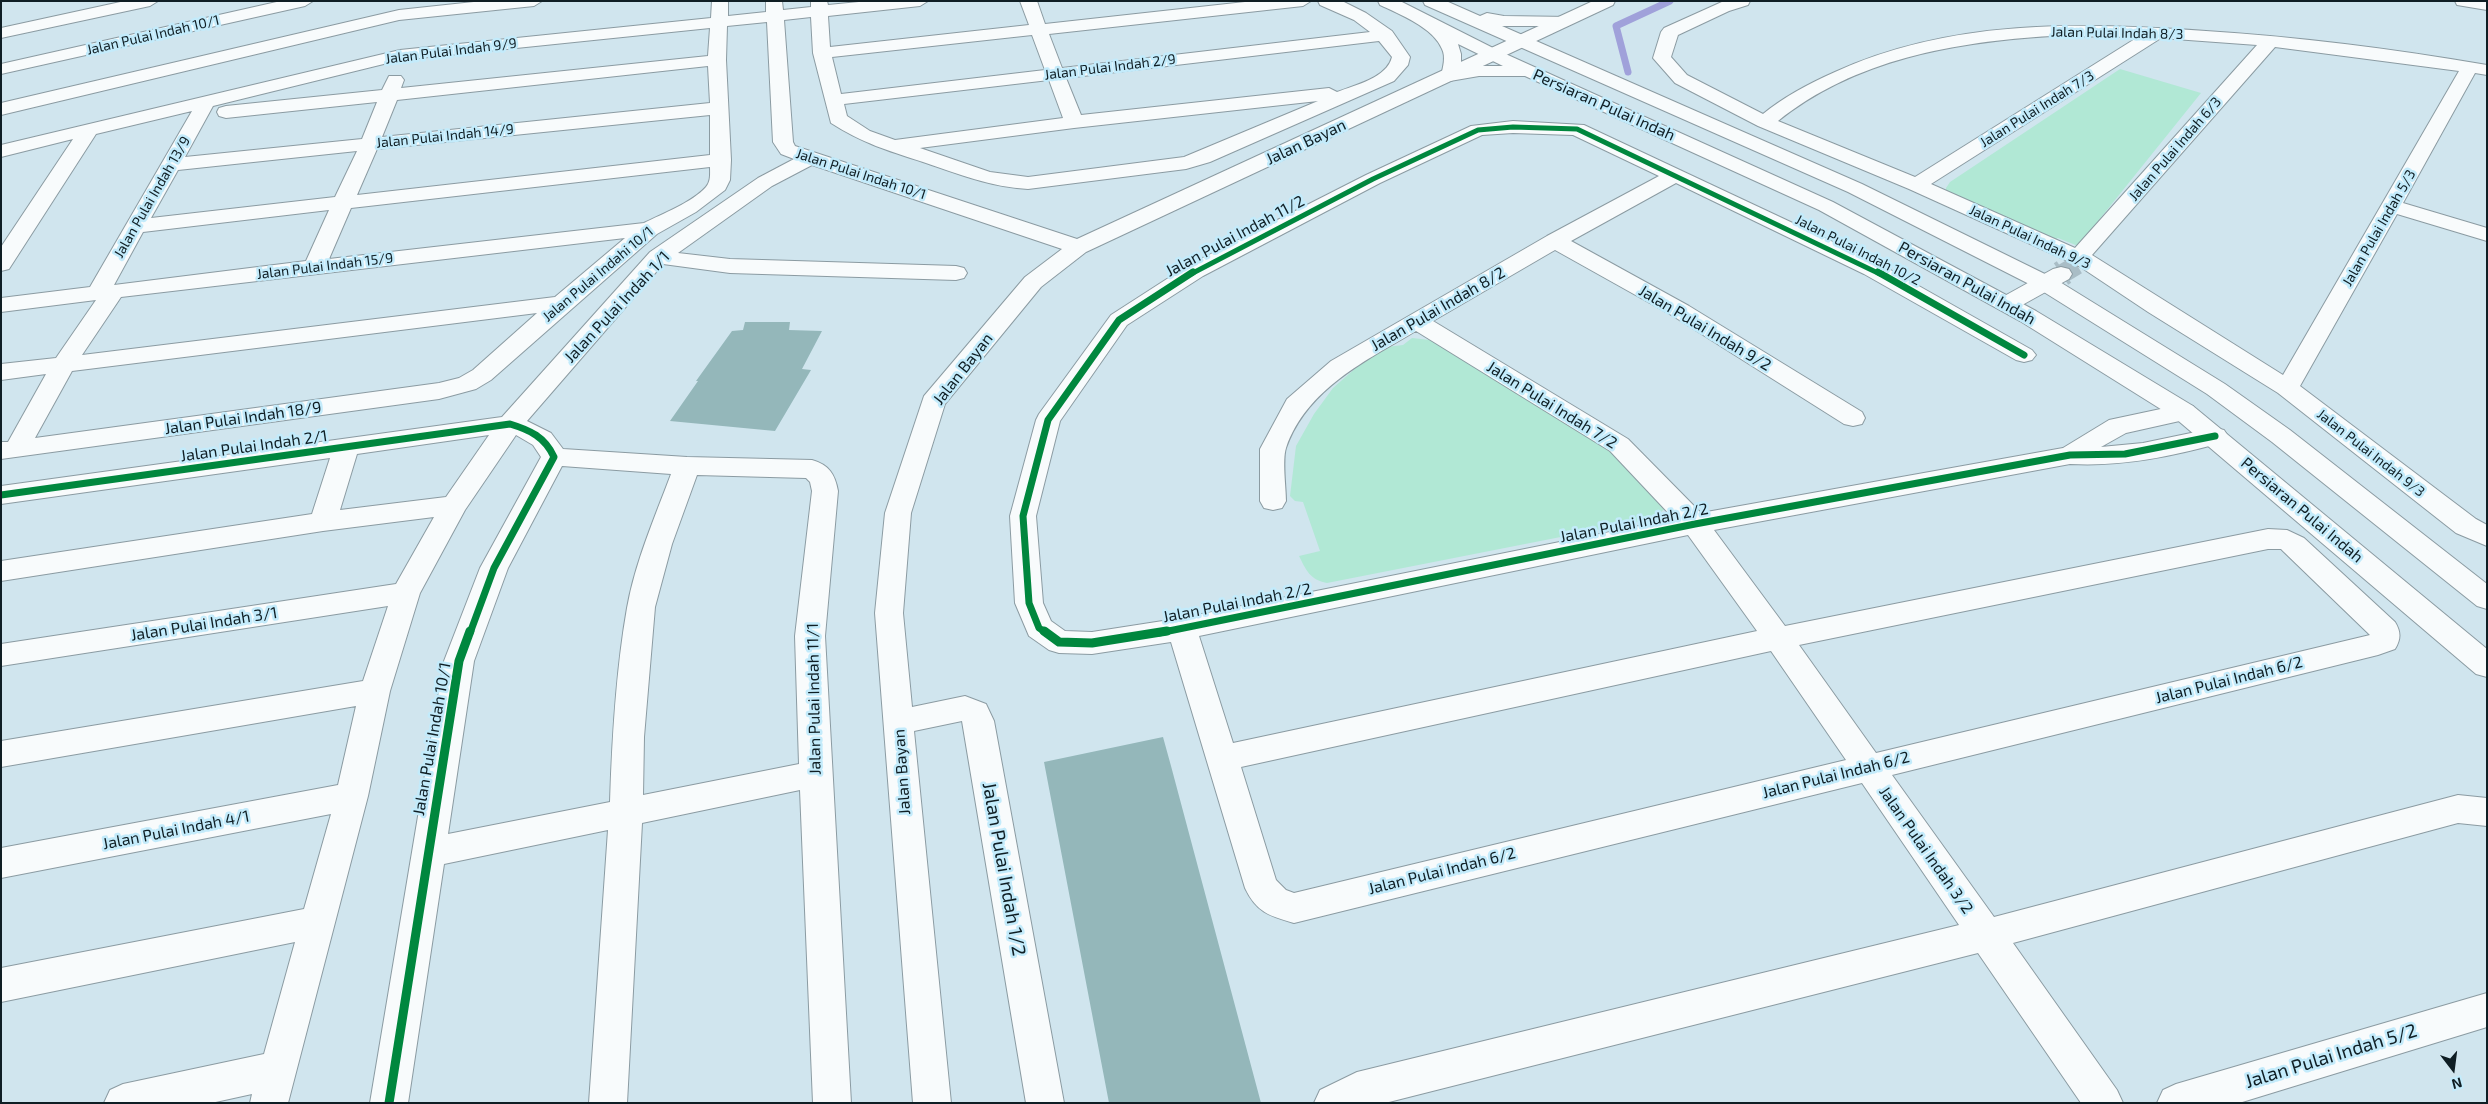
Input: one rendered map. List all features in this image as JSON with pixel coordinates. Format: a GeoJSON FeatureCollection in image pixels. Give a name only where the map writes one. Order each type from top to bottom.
{"type":"FeatureCollection","features":[{"type":"Feature","properties":{"kind":"street"},"geometry":{"type":"LineString","coordinates":[[1,33],[150,1]]}},
{"type":"Feature","properties":{"kind":"street","name":"Jalan Pulai Indah 10/1"},"geometry":{"type":"LineString","coordinates":[[1,69],[167,14],[306,1]]}},
{"type":"Feature","properties":{"kind":"street"},"geometry":{"type":"LineString","coordinates":[[193,92],[399,15],[534,1]]}},
{"type":"Feature","properties":{"kind":"street","name":"Jalan Pulai Indah 9/9"},"geometry":{"type":"LineString","coordinates":[[1,151],[90,130],[193,92],[404,55],[719,11],[920,1]]}},
{"type":"Feature","properties":{"kind":"street"},"geometry":{"type":"LineString","coordinates":[[1028,1],[1054,74],[1074,122]]}},
{"type":"Feature","properties":{"kind":"street"},"geometry":{"type":"LineString","coordinates":[[822,52],[1303,1]]}},
{"type":"Feature","properties":{"kind":"street"},"geometry":{"type":"LineString","coordinates":[[819,6],[822,52],[836,109],[863,135],[985,177],[1028,183],[1186,163],[1203,158],[1388,77],[1399,66],[1401,57],[1386,35],[1361,17],[1326,1]]}},
{"type":"Feature","properties":{"kind":"street","name":"Persiaran Pulai Indah"},"geometry":{"type":"LineString","coordinates":[[1386,1],[1493,55],[1826,206],[1998,299],[2184,412],[2215,436],[2487,666]]}},
{"type":"Feature","properties":{"kind":"street","name":"Jalan Bayan"},"geometry":{"type":"LineString","coordinates":[[932,1103],[890,613],[898,513],[934,402],[1033,282],[1078,247],[1450,76],[1606,1]]}},
{"type":"Feature","properties":{"kind":"street","name":"Jalan Pulai Indah 9/3"},"geometry":{"type":"LineString","coordinates":[[1742,1],[1722,7],[1670,32],[1662,58],[1681,79],[1765,122],[1916,185],[2060,268],[2156,307],[2287,388],[2466,526],[2487,536]]}},
{"type":"Feature","properties":{"kind":"street"},"geometry":{"type":"LineString","coordinates":[[2463,1],[2487,5]]}},
{"type":"Feature","properties":{"kind":"street"},"geometry":{"type":"LineString","coordinates":[[1436,4],[1482,18],[1504,21],[1563,21],[1555,35],[1554,41],[1567,62]]}},
{"type":"Feature","properties":{"kind":"street","name":"Persiaran Pulai Indah"},"geometry":{"type":"LineString","coordinates":[[1436,4],[1855,188],[2060,268],[2216,389],[2281,436],[2487,599]]}},
{"type":"Feature","properties":{"kind":"street","name":"Jalan Pulai Indah 10/1"},"geometry":{"type":"LineString","coordinates":[[774,8],[782,142],[788,150],[1078,247]]}},
{"type":"Feature","properties":{"kind":"street","name":"Jalan Pulai Indahi 10/1"},"geometry":{"type":"LineString","coordinates":[[482,375],[562,302],[648,229],[688,208],[714,190],[720,180],[721,160],[717,60],[719,11]]}},
{"type":"Feature","properties":{"kind":"street"},"geometry":{"type":"LineString","coordinates":[[167,14],[193,92]]}},
{"type":"Feature","properties":{"kind":"street"},"geometry":{"type":"LineString","coordinates":[[1420,18],[1453,48],[1454,58],[1450,76],[1492,71],[1539,75]]}},
{"type":"Feature","properties":{"kind":"street","name":"Jalan Pulai Indah 8/3"},"geometry":{"type":"LineString","coordinates":[[1765,122],[1782,107],[1840,75],[1884,56],[1941,41],[2046,32],[2108,30],[2270,41],[2379,52],[2478,68]]}},
{"type":"Feature","properties":{"kind":"street","name":"Jalan Pulai Indah 7/3"},"geometry":{"type":"LineString","coordinates":[[1916,185],[2157,33]]}},
{"type":"Feature","properties":{"kind":"street","name":"Jalan Pulai Indah 2/9"},"geometry":{"type":"LineString","coordinates":[[836,109],[1054,74],[1386,35]]}},
{"type":"Feature","properties":{"kind":"street","name":"Jalan Pulai Indah 6/3"},"geometry":{"type":"LineString","coordinates":[[2060,268],[2270,41]]}},
{"type":"Feature","properties":{"kind":"street"},"geometry":{"type":"LineString","coordinates":[[314,266],[370,144],[404,55]]}},
{"type":"Feature","properties":{"kind":"street"},"geometry":{"type":"LineString","coordinates":[[1,108],[193,92],[389,95],[717,60]]}},
{"type":"Feature","properties":{"kind":"street","name":"Jalan Pulai Indah 5/3"},"geometry":{"type":"LineString","coordinates":[[2287,388],[2392,206],[2478,68]]}},
{"type":"Feature","properties":{"kind":"street"},"geometry":{"type":"LineString","coordinates":[[892,145],[1074,122],[1358,90]]}},
{"type":"Feature","properties":{"kind":"street","name":"Jalan Pulai Indah 13/9"},"geometry":{"type":"LineString","coordinates":[[9,450],[64,364],[105,292],[136,226],[169,165],[193,92]]}},
{"type":"Feature","properties":{"kind":"street","name":"Jalan Pulai Indah 14/9"},"geometry":{"type":"LineString","coordinates":[[169,165],[720,108]]}},
{"type":"Feature","properties":{"kind":"street","name":"Jalan Pulai Indah 11/2"},"geometry":{"type":"LineString","coordinates":[[1059,642],[1039,628],[1029,603],[1023,516],[1048,420],[1119,320],[1195,271],[1373,179],[1478,130],[1513,127],[1577,129],[1676,175]]}},
{"type":"Feature","properties":{"kind":"street"},"geometry":{"type":"LineString","coordinates":[[1,264],[90,130]]}},
{"type":"Feature","properties":{"kind":"street","name":"Jalan Pulai Indah 1/1"},"geometry":{"type":"LineString","coordinates":[[510,424],[658,257],[765,182],[812,157]]}},
{"type":"Feature","properties":{"kind":"street"},"geometry":{"type":"LineString","coordinates":[[136,226],[721,160]]}},
{"type":"Feature","properties":{"kind":"street","name":"Jalan Pulai Indah 8/2"},"geometry":{"type":"LineString","coordinates":[[1273,501],[1273,449],[1296,404],[1339,366],[1555,241],[1676,175]]}},
{"type":"Feature","properties":{"kind":"street","name":"Jalan Pulai Indah 10/2"},"geometry":{"type":"LineString","coordinates":[[1676,175],[1872,269],[2024,355]]}},
{"type":"Feature","properties":{"kind":"street"},"geometry":{"type":"LineString","coordinates":[[2392,206],[2487,235]]}},
{"type":"Feature","properties":{"kind":"street","name":"Jalan Pulai Indah 15/9"},"geometry":{"type":"LineString","coordinates":[[1,305],[314,266],[648,229]]}},
{"type":"Feature","properties":{"kind":"street","name":"Jalan Pulai Indah 9/2"},"geometry":{"type":"LineString","coordinates":[[1555,241],[1681,311],[1853,418]]}},
{"type":"Feature","properties":{"kind":"street"},"geometry":{"type":"LineString","coordinates":[[658,257],[730,266],[956,273]]}},
{"type":"Feature","properties":{"kind":"street"},"geometry":{"type":"LineString","coordinates":[[1998,299],[2060,268]]}},
{"type":"Feature","properties":{"kind":"street"},"geometry":{"type":"LineString","coordinates":[[1,372],[562,302]]}},
{"type":"Feature","properties":{"kind":"street","name":"Jalan Pulai Indah 7/2"},"geometry":{"type":"LineString","coordinates":[[1418,322],[1619,444],[1695,524]]}},
{"type":"Feature","properties":{"kind":"street","name":"Jalan Pulai Indah 18/9"},"geometry":{"type":"LineString","coordinates":[[9,450],[439,391],[467,384],[482,375]]}},
{"type":"Feature","properties":{"kind":"street","name":"Jalan Pulai Indah 2/2"},"geometry":{"type":"LineString","coordinates":[[2070,455],[2118,426],[2184,412]]}},
{"type":"Feature","properties":{"kind":"street"},"geometry":{"type":"LineString","coordinates":[[124,1103],[273,1086],[316,922],[352,796],[375,691],[406,592],[454,505],[510,424],[528,429],[540,436],[550,446],[554,458]]}},
{"type":"Feature","properties":{"kind":"street","name":"Jalan Pulai Indah 2/1"},"geometry":{"type":"LineString","coordinates":[[1,495],[510,424]]}},
{"type":"Feature","properties":{"kind":"street","name":"Jalan Pulai Indah 2/2"},"geometry":{"type":"LineString","coordinates":[[1059,642],[1092,644],[1182,629],[1695,524],[2070,455],[2089,457],[2124,455],[2215,436]]}},
{"type":"Feature","properties":{"kind":"street"},"geometry":{"type":"LineString","coordinates":[[323,522],[346,447]]}},
{"type":"Feature","properties":{"kind":"street","name":"Jalan Pulai Indah 10/1"},"geometry":{"type":"LineString","coordinates":[[389,1103],[427,853],[459,661],[494,568],[554,458]]}},
{"type":"Feature","properties":{"kind":"street","name":"Jalan Pulai Indah 11/1"},"geometry":{"type":"LineString","coordinates":[[554,458],[687,466],[812,469],[823,478],[824,491],[810,636],[832,1103]]}},
{"type":"Feature","properties":{"kind":"street"},"geometry":{"type":"LineString","coordinates":[[608,1103],[626,812],[628,737],[641,607],[658,544],[687,466]]}},
{"type":"Feature","properties":{"kind":"street"},"geometry":{"type":"LineString","coordinates":[[1,571],[323,522],[454,505]]}},
{"type":"Feature","properties":{"kind":"street","name":"Jalan Pulai Indah 3/2"},"geometry":{"type":"LineString","coordinates":[[1695,524],[1778,638],[2104,1103]]}},
{"type":"Feature","properties":{"kind":"street","name":"Jalan Pulai Indah 6/2"},"geometry":{"type":"LineString","coordinates":[[1224,758],[1262,888],[1275,902],[1294,908],[2378,644],[2385,641],[2385,630],[2294,545],[2276,538],[1778,638]]}},
{"type":"Feature","properties":{"kind":"street","name":"Jalan Pulai Indah 3/1"},"geometry":{"type":"LineString","coordinates":[[1,655],[406,592]]}},
{"type":"Feature","properties":{"kind":"street"},"geometry":{"type":"LineString","coordinates":[[1182,629],[1224,758],[1778,638]]}},
{"type":"Feature","properties":{"kind":"street"},"geometry":{"type":"LineString","coordinates":[[1,754],[375,691]]}},
{"type":"Feature","properties":{"kind":"street","name":"Jalan Pulai Indah 1/2"},"geometry":{"type":"LineString","coordinates":[[898,722],[965,708],[975,713],[979,720],[1045,1103]]}},
{"type":"Feature","properties":{"kind":"street"},"geometry":{"type":"LineString","coordinates":[[427,853],[815,774]]}},
{"type":"Feature","properties":{"kind":"street","name":"Jalan Pulai Indah 4/1"},"geometry":{"type":"LineString","coordinates":[[1,863],[352,796]]}},
{"type":"Feature","properties":{"kind":"street"},"geometry":{"type":"LineString","coordinates":[[1333,1103],[1366,1088],[1986,934],[2458,809],[2487,812]]}},
{"type":"Feature","properties":{"kind":"street"},"geometry":{"type":"LineString","coordinates":[[1,985],[316,922]]}},
{"type":"Feature","properties":{"kind":"street","name":"Jalan Pulai Indah 5/2"},"geometry":{"type":"LineString","coordinates":[[2176,1103],[2487,1010]]}},
{"type":"Feature","properties":{"kind":"green space"},"geometry":{"type":"Polygon","coordinates":[[[2120,69],[2201,93],[2078,246],[2058,238],[2053,241],[1946,193],[1946,188],[1950,182],[2120,69]]]}},
{"type":"Feature","properties":{"kind":"green space"},"geometry":{"type":"Polygon","coordinates":[[[1412,338],[1443,344],[1618,456],[1666,508],[1652,519],[1327,583],[1313,577],[1306,570],[1299,556],[1320,551],[1303,502],[1295,501],[1290,496],[1296,446],[1314,414],[1333,388],[1358,366],[1387,347],[1403,345],[1412,338]]]}},
{"type":"Feature","properties":{"kind":"building"},"geometry":{"type":"Polygon","coordinates":[[[745,322],[790,322],[789,330],[822,331],[802,369],[811,370],[775,431],[670,421],[732,331],[743,330],[745,322]]]}},
{"type":"Feature","properties":{"kind":"building"},"geometry":{"type":"Polygon","coordinates":[[[1163,737],[1261,1103],[1109,1103],[1044,762],[1163,737]]]}},
{"type":"Feature","properties":{"kind":"waterway"},"geometry":{"type":"LineString","coordinates":[[1628,72],[1616,26],[1670,1]]}},
{"type":"Feature","properties":{"kind":"tunnel"},"geometry":{"type":"LineString","coordinates":[[2062,274],[2077,265]]}},
{"type":"Feature","properties":{"kind":"cycle path"},"geometry":{"type":"LineString","coordinates":[[2024,355],[1872,269],[1577,129],[1513,127],[1478,130],[1373,179],[1195,271],[1119,320],[1048,420],[1023,516],[1029,603],[1039,628],[1059,642],[1092,643],[1182,629],[1695,524],[2070,455],[2107,456],[2125,454],[2215,436]]}},
{"type":"Feature","properties":{"kind":"cycle path"},"geometry":{"type":"LineString","coordinates":[[1,495],[510,424],[537,435],[551,450],[554,457],[494,568],[459,661],[389,1103]]}}]}
